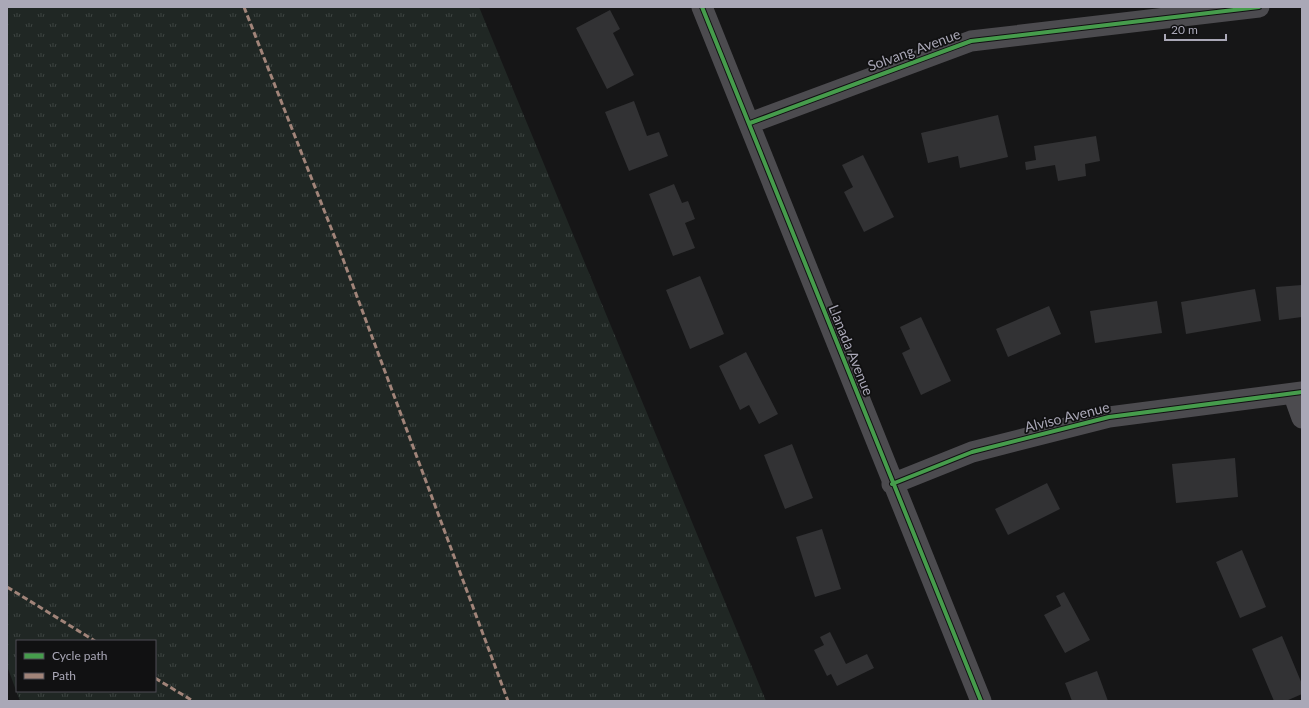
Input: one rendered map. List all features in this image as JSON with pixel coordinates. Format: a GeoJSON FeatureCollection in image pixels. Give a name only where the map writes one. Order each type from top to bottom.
{"type":"FeatureCollection","features":[{"type":"Feature","properties":{"kind":"street","name":"Llanada Avenue"},"geometry":{"type":"LineString","coordinates":[[702,7],[750,123],[892,484],[981,701]]}},
{"type":"Feature","properties":{"kind":"street","name":"Solvang Avenue"},"geometry":{"type":"LineString","coordinates":[[750,123],[971,41],[1260,7]]}},
{"type":"Feature","properties":{"kind":"street","name":"Alviso Avenue"},"geometry":{"type":"LineString","coordinates":[[892,484],[972,452],[1109,417],[1298,393]]}},
{"type":"Feature","properties":{"kind":"street"},"geometry":{"type":"LineString","coordinates":[[1298,393],[1302,418]]}},
{"type":"Feature","properties":{"kind":"green space"},"geometry":{"type":"Polygon","coordinates":[[[7,7],[479,7],[766,701],[20,701],[17,692],[156,692],[156,640],[16,640],[16,690],[7,666],[7,7]]]}},
{"type":"Feature","properties":{"kind":"building"},"geometry":{"type":"Polygon","coordinates":[[[610,10],[620,29],[613,33],[634,75],[607,89],[576,28],[610,10]]]}},
{"type":"Feature","properties":{"kind":"building"},"geometry":{"type":"Polygon","coordinates":[[[634,101],[647,136],[659,132],[668,156],[629,171],[605,112],[634,101]]]}},
{"type":"Feature","properties":{"kind":"building"},"geometry":{"type":"Polygon","coordinates":[[[998,115],[1008,157],[960,168],[958,156],[928,163],[921,133],[998,115]]]}},
{"type":"Feature","properties":{"kind":"building"},"geometry":{"type":"Polygon","coordinates":[[[1096,136],[1100,161],[1085,164],[1086,176],[1058,181],[1055,165],[1026,170],[1025,162],[1036,160],[1034,146],[1096,136]]]}},
{"type":"Feature","properties":{"kind":"building"},"geometry":{"type":"Polygon","coordinates":[[[863,155],[894,217],[864,232],[844,192],[853,187],[842,165],[863,155]]]}},
{"type":"Feature","properties":{"kind":"building"},"geometry":{"type":"Polygon","coordinates":[[[674,184],[682,203],[688,201],[695,219],[685,223],[695,248],[673,256],[649,194],[674,184]]]}},
{"type":"Feature","properties":{"kind":"building"},"geometry":{"type":"Polygon","coordinates":[[[700,276],[724,334],[690,349],[666,290],[700,276]]]}},
{"type":"Feature","properties":{"kind":"building"},"geometry":{"type":"Polygon","coordinates":[[[1302,285],[1302,317],[1279,320],[1276,287],[1302,285]]]}},
{"type":"Feature","properties":{"kind":"building"},"geometry":{"type":"Polygon","coordinates":[[[1255,289],[1261,321],[1186,334],[1181,302],[1255,289]]]}},
{"type":"Feature","properties":{"kind":"building"},"geometry":{"type":"Polygon","coordinates":[[[1157,301],[1162,333],[1095,343],[1090,311],[1157,301]]]}},
{"type":"Feature","properties":{"kind":"building"},"geometry":{"type":"Polygon","coordinates":[[[1049,306],[1061,334],[1008,357],[996,329],[1049,306]]]}},
{"type":"Feature","properties":{"kind":"building"},"geometry":{"type":"Polygon","coordinates":[[[921,317],[951,381],[921,395],[902,353],[910,349],[900,327],[921,317]]]}},
{"type":"Feature","properties":{"kind":"building"},"geometry":{"type":"Polygon","coordinates":[[[746,352],[778,414],[759,424],[749,405],[740,410],[719,366],[746,352]]]}},
{"type":"Feature","properties":{"kind":"building"},"geometry":{"type":"Polygon","coordinates":[[[792,444],[813,498],[785,509],[764,455],[792,444]]]}},
{"type":"Feature","properties":{"kind":"building"},"geometry":{"type":"Polygon","coordinates":[[[1235,458],[1238,497],[1176,503],[1172,464],[1235,458]]]}},
{"type":"Feature","properties":{"kind":"building"},"geometry":{"type":"Polygon","coordinates":[[[1047,483],[1060,509],[1008,535],[995,509],[1047,483]]]}},
{"type":"Feature","properties":{"kind":"building"},"geometry":{"type":"Polygon","coordinates":[[[822,529],[841,589],[815,597],[796,537],[822,529]]]}},
{"type":"Feature","properties":{"kind":"building"},"geometry":{"type":"Polygon","coordinates":[[[1242,550],[1266,607],[1240,618],[1216,562],[1242,550]]]}},
{"type":"Feature","properties":{"kind":"building"},"geometry":{"type":"Polygon","coordinates":[[[1064,592],[1090,640],[1065,653],[1044,615],[1061,606],[1056,596],[1064,592]]]}},
{"type":"Feature","properties":{"kind":"building"},"geometry":{"type":"Polygon","coordinates":[[[830,632],[846,664],[867,654],[874,668],[837,686],[831,674],[827,676],[814,650],[824,645],[820,637],[830,632]]]}},
{"type":"Feature","properties":{"kind":"building"},"geometry":{"type":"Polygon","coordinates":[[[1282,636],[1302,684],[1302,694],[1286,701],[1274,701],[1252,649],[1282,636]]]}},
{"type":"Feature","properties":{"kind":"building"},"geometry":{"type":"Polygon","coordinates":[[[1097,671],[1108,701],[1072,701],[1065,683],[1097,671]]]}},
{"type":"Feature","properties":{"kind":"marked path"},"geometry":{"type":"LineString","coordinates":[[244,7],[337,243],[508,701]]}},
{"type":"Feature","properties":{"kind":"marked path"},"geometry":{"type":"LineString","coordinates":[[7,587],[93,640]]}},
{"type":"Feature","properties":{"kind":"marked path"},"geometry":{"type":"LineString","coordinates":[[156,679],[193,701]]}},
{"type":"Feature","properties":{"kind":"cycle path"},"geometry":{"type":"LineString","coordinates":[[702,7],[981,701]]}},
{"type":"Feature","properties":{"kind":"cycle path"},"geometry":{"type":"LineString","coordinates":[[750,123],[971,41],[1259,7]]}},
{"type":"Feature","properties":{"kind":"cycle path"},"geometry":{"type":"LineString","coordinates":[[892,484],[972,452],[1109,417],[1302,392]]}}]}
